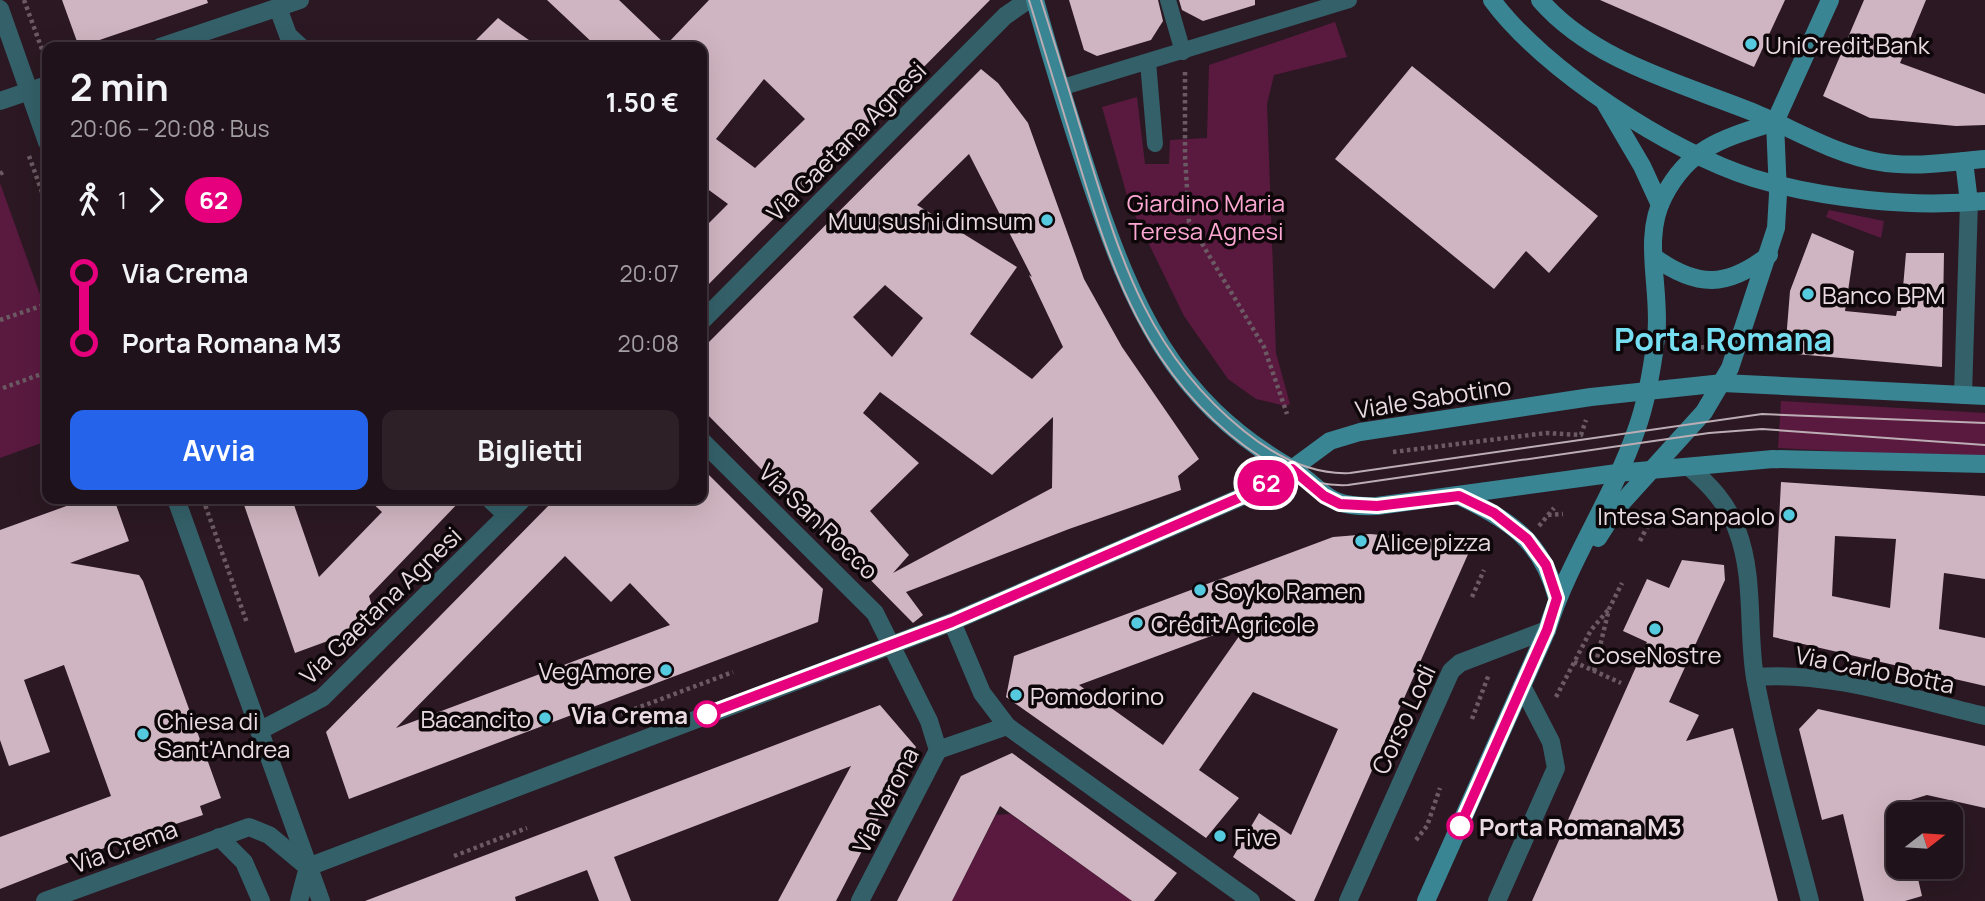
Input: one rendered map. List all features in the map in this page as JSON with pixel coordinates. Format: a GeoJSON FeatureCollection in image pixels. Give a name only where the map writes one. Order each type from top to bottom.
{"type":"FeatureCollection","features":[{"type":"Feature","properties":{"kind":"main road"},"geometry":{"type":"LineString","coordinates":[[1034,0],[1059,88],[1117,259],[1154,335],[1207,406],[1249,443],[1292,469],[1324,496],[1350,506],[1459,496],[1617,473],[1773,459],[1985,464]]}},
{"type":"Feature","properties":{"kind":"main road"},"geometry":{"type":"LineString","coordinates":[[1492,0],[1543,53],[1605,103],[1697,154],[1752,177],[1778,184],[1872,199],[1977,202],[1964,161]]}},
{"type":"Feature","properties":{"kind":"main road"},"geometry":{"type":"LineString","coordinates":[[1540,0],[1574,32],[1606,52],[1775,122],[1835,150],[1877,162],[1900,165],[1985,159]]}},
{"type":"Feature","properties":{"kind":"main road"},"geometry":{"type":"LineString","coordinates":[[1426,901],[1547,630],[1608,519],[1704,412],[1723,383],[1739,345],[1769,255],[1777,219],[1775,122],[1829,0]]}},
{"type":"Feature","properties":{"kind":"main road"},"geometry":{"type":"LineString","coordinates":[[1605,103],[1642,166],[1660,205]]}},
{"type":"Feature","properties":{"kind":"main road"},"geometry":{"type":"LineString","coordinates":[[1547,630],[1557,598],[1636,431],[1649,389],[1657,327],[1654,224],[1660,205],[1678,175],[1697,154],[1718,139],[1775,122]]}},
{"type":"Feature","properties":{"kind":"main road"},"geometry":{"type":"LineString","coordinates":[[1654,257],[1686,276],[1712,281],[1741,274],[1769,255]]}},
{"type":"Feature","properties":{"kind":"main road","name":"Viale Sabotino"},"geometry":{"type":"LineString","coordinates":[[1292,469],[1330,441],[1353,434],[1649,389],[1723,383],[1985,396]]}},
{"type":"Feature","properties":{"kind":"main road"},"geometry":{"type":"LineString","coordinates":[[1459,496],[1494,513],[1527,539],[1546,565],[1557,598]]}},
{"type":"Feature","properties":{"kind":"street"},"geometry":{"type":"LineString","coordinates":[[175,42],[300,0]]}},
{"type":"Feature","properties":{"kind":"street","name":"Via Gaetana Agnesi"},"geometry":{"type":"LineString","coordinates":[[707,316],[1004,16],[1028,0]]}},
{"type":"Feature","properties":{"kind":"street"},"geometry":{"type":"LineString","coordinates":[[278,8],[288,34],[296,42]]}},
{"type":"Feature","properties":{"kind":"street"},"geometry":{"type":"LineString","coordinates":[[0,9],[42,128]]}},
{"type":"Feature","properties":{"kind":"street"},"geometry":{"type":"LineString","coordinates":[[0,101],[42,87]]}},
{"type":"Feature","properties":{"kind":"street"},"geometry":{"type":"LineString","coordinates":[[1963,395],[1977,202]]}},
{"type":"Feature","properties":{"kind":"street","name":"Via San Rocco"},"geometry":{"type":"LineString","coordinates":[[707,446],[865,600],[892,644]]}},
{"type":"Feature","properties":{"kind":"street"},"geometry":{"type":"LineString","coordinates":[[1689,467],[1723,501],[1738,533],[1749,586],[1755,677],[1810,901]]}},
{"type":"Feature","properties":{"kind":"street"},"geometry":{"type":"LineString","coordinates":[[308,867],[952,622],[1248,494],[1292,469]]}},
{"type":"Feature","properties":{"kind":"street"},"geometry":{"type":"LineString","coordinates":[[178,504],[321,901]]}},
{"type":"Feature","properties":{"kind":"street","name":"Via Gaetana Agnesi"},"geometry":{"type":"LineString","coordinates":[[259,731],[322,698],[518,504]]}},
{"type":"Feature","properties":{"kind":"street"},"geometry":{"type":"LineString","coordinates":[[952,622],[982,693],[1007,726],[1251,901]]}},
{"type":"Feature","properties":{"kind":"street","name":"Corso Lodi"},"geometry":{"type":"LineString","coordinates":[[1348,901],[1451,671],[1460,663],[1547,630]]}},
{"type":"Feature","properties":{"kind":"street","name":"Via Verona"},"geometry":{"type":"LineString","coordinates":[[860,901],[938,750],[929,721],[892,644]]}},
{"type":"Feature","properties":{"kind":"street","name":"Via Carlo Botta"},"geometry":{"type":"LineString","coordinates":[[1755,677],[1792,676],[1825,680],[1985,716]]}},
{"type":"Feature","properties":{"kind":"street"},"geometry":{"type":"LineString","coordinates":[[1497,901],[1556,768],[1551,742],[1522,686]]}},
{"type":"Feature","properties":{"kind":"street"},"geometry":{"type":"LineString","coordinates":[[938,750],[1007,726]]}},
{"type":"Feature","properties":{"kind":"street","name":"Via Crema"},"geometry":{"type":"LineString","coordinates":[[45,901],[249,827],[269,835],[308,867]]}},
{"type":"Feature","properties":{"kind":"street"},"geometry":{"type":"LineString","coordinates":[[219,837],[244,862],[261,901]]}},
{"type":"Feature","properties":{"kind":"street"},"geometry":{"type":"LineString","coordinates":[[299,901],[308,867]]}},
{"type":"Feature","properties":{"kind":"lane"},"geometry":{"type":"LineString","coordinates":[[1168,0],[1183,52]]}},
{"type":"Feature","properties":{"kind":"lane"},"geometry":{"type":"LineString","coordinates":[[1059,88],[1349,0]]}},
{"type":"Feature","properties":{"kind":"lane"},"geometry":{"type":"LineString","coordinates":[[1147,62],[1155,144]]}},
{"type":"Feature","properties":{"kind":"lane"},"geometry":{"type":"LineString","coordinates":[[493,504],[506,516]]}},
{"type":"Feature","properties":{"kind":"path"},"geometry":{"type":"LineString","coordinates":[[24,0],[42,50]]}},
{"type":"Feature","properties":{"kind":"path"},"geometry":{"type":"LineString","coordinates":[[1185,71],[1189,222],[1264,347],[1287,414]]}},
{"type":"Feature","properties":{"kind":"path"},"geometry":{"type":"LineString","coordinates":[[24,143],[42,192]]}},
{"type":"Feature","properties":{"kind":"path"},"geometry":{"type":"LineString","coordinates":[[0,320],[42,306]]}},
{"type":"Feature","properties":{"kind":"path"},"geometry":{"type":"LineString","coordinates":[[1687,348],[1709,347]]}},
{"type":"Feature","properties":{"kind":"path"},"geometry":{"type":"LineString","coordinates":[[3,388],[42,374]]}},
{"type":"Feature","properties":{"kind":"path"},"geometry":{"type":"LineString","coordinates":[[1388,453],[1546,433],[1581,435]]}},
{"type":"Feature","properties":{"kind":"path"},"geometry":{"type":"LineString","coordinates":[[205,504],[212,525]]}},
{"type":"Feature","properties":{"kind":"path"},"geometry":{"type":"LineString","coordinates":[[1536,528],[1555,508]]}},
{"type":"Feature","properties":{"kind":"path"},"geometry":{"type":"LineString","coordinates":[[1548,515],[1563,514]]}},
{"type":"Feature","properties":{"kind":"path"},"geometry":{"type":"LineString","coordinates":[[1640,541],[1653,515]]}},
{"type":"Feature","properties":{"kind":"path"},"geometry":{"type":"LineString","coordinates":[[1472,597],[1484,570]]}},
{"type":"Feature","properties":{"kind":"path"},"geometry":{"type":"LineString","coordinates":[[1594,671],[1609,609],[1622,583]]}},
{"type":"Feature","properties":{"kind":"path"},"geometry":{"type":"LineString","coordinates":[[1556,697],[1591,630],[1609,609]]}},
{"type":"Feature","properties":{"kind":"path"},"geometry":{"type":"LineString","coordinates":[[1574,662],[1621,683]]}},
{"type":"Feature","properties":{"kind":"path"},"geometry":{"type":"LineString","coordinates":[[1472,719],[1492,667]]}},
{"type":"Feature","properties":{"kind":"path"},"geometry":{"type":"LineString","coordinates":[[608,719],[733,672]]}},
{"type":"Feature","properties":{"kind":"path"},"geometry":{"type":"LineString","coordinates":[[1416,839],[1427,826],[1440,788]]}},
{"type":"Feature","properties":{"kind":"path"},"geometry":{"type":"LineString","coordinates":[[454,856],[527,828]]}},
{"type":"Feature","properties":{"kind":"green space","name":"Giardino Maria Teresa Agnesi"},"geometry":{"type":"Polygon","coordinates":[[[1335,22],[1347,57],[1274,75],[1267,104],[1276,353],[1290,404],[1286,406],[1256,399],[1228,379],[1184,316],[1129,203],[1102,107],[1137,97],[1145,164],[1169,164],[1170,140],[1207,138],[1209,65],[1335,22]]]}},
{"type":"Feature","properties":{"kind":"green space"},"geometry":{"type":"Polygon","coordinates":[[[0,183],[42,300],[42,443],[0,458],[0,183]]]}},
{"type":"Feature","properties":{"kind":"green space"},"geometry":{"type":"Polygon","coordinates":[[[1829,210],[1884,221],[1881,238],[1826,217],[1829,210]]]}},
{"type":"Feature","properties":{"kind":"green space"},"geometry":{"type":"Polygon","coordinates":[[[1781,401],[1985,413],[1985,459],[1778,448],[1781,401]]]}},
{"type":"Feature","properties":{"kind":"green space"},"geometry":{"type":"Polygon","coordinates":[[[1010,814],[1132,901],[952,901],[996,815],[1010,814]]]}},
{"type":"Feature","properties":{"kind":"building"},"geometry":{"type":"Polygon","coordinates":[[[62,0],[207,0],[208,3],[94,42],[77,42],[62,0]]]}},
{"type":"Feature","properties":{"kind":"building"},"geometry":{"type":"Polygon","coordinates":[[[547,0],[619,0],[663,42],[592,42],[547,0]]]}},
{"type":"Feature","properties":{"kind":"building"},"geometry":{"type":"Polygon","coordinates":[[[709,0],[990,0],[707,286],[707,225],[728,204],[707,189],[707,42],[669,42],[709,0]],[[764,79],[716,139],[755,168],[805,119],[764,79]]]}},
{"type":"Feature","properties":{"kind":"building"},"geometry":{"type":"Polygon","coordinates":[[[1069,0],[1158,0],[1163,21],[1151,40],[1097,56],[1084,50],[1069,0]]]}},
{"type":"Feature","properties":{"kind":"building"},"geometry":{"type":"Polygon","coordinates":[[[1179,0],[1255,0],[1255,5],[1203,21],[1182,10],[1179,0]]]}},
{"type":"Feature","properties":{"kind":"building"},"geometry":{"type":"Polygon","coordinates":[[[1600,0],[1785,0],[1754,67],[1600,0]]]}},
{"type":"Feature","properties":{"kind":"building"},"geometry":{"type":"Polygon","coordinates":[[[1864,0],[1926,0],[1900,63],[1985,94],[1985,125],[1956,126],[1870,118],[1823,96],[1864,0]]]}},
{"type":"Feature","properties":{"kind":"building"},"geometry":{"type":"Polygon","coordinates":[[[498,18],[532,42],[474,42],[498,18]]]}},
{"type":"Feature","properties":{"kind":"building"},"geometry":{"type":"Polygon","coordinates":[[[1412,66],[1598,216],[1549,273],[1526,251],[1494,289],[1335,159],[1412,66]]]}},
{"type":"Feature","properties":{"kind":"building"},"geometry":{"type":"Polygon","coordinates":[[[981,69],[998,83],[1028,123],[1084,279],[1122,347],[1199,459],[1178,476],[1181,490],[1069,529],[906,592],[923,615],[913,623],[707,414],[707,344],[981,69]],[[969,154],[917,205],[1017,267],[970,334],[1032,379],[1063,347],[1029,275],[1032,277],[969,154]],[[885,285],[853,317],[892,357],[923,318],[885,285]],[[880,392],[863,413],[919,463],[870,511],[909,555],[893,573],[1052,488],[1053,417],[992,475],[880,392]]]}},
{"type":"Feature","properties":{"kind":"building"},"geometry":{"type":"Polygon","coordinates":[[[1812,233],[1854,251],[1845,311],[1896,316],[1897,311],[1901,311],[1906,253],[1944,253],[1942,367],[1785,353],[1790,291],[1812,233]]]}},
{"type":"Feature","properties":{"kind":"building"},"geometry":{"type":"Polygon","coordinates":[[[707,473],[823,589],[818,622],[349,799],[326,732],[550,504],[707,504],[707,473]],[[565,556],[396,728],[670,625],[630,583],[611,602],[565,556]]]}},
{"type":"Feature","properties":{"kind":"building"},"geometry":{"type":"Polygon","coordinates":[[[1781,482],[1985,496],[1985,579],[1944,573],[1939,629],[1985,638],[1985,686],[1773,637],[1781,482]],[[1835,536],[1832,596],[1890,608],[1896,539],[1835,536]]]}},
{"type":"Feature","properties":{"kind":"building"},"geometry":{"type":"Polygon","coordinates":[[[72,504],[116,504],[129,541],[70,563],[139,575],[143,581],[221,798],[200,806],[203,815],[112,845],[0,889],[0,837],[111,796],[64,665],[24,680],[50,752],[9,766],[0,740],[0,530],[72,504]]]}},
{"type":"Feature","properties":{"kind":"building"},"geometry":{"type":"Polygon","coordinates":[[[244,504],[294,504],[319,577],[382,512],[373,504],[457,504],[369,596],[377,623],[295,653],[244,504]]]}},
{"type":"Feature","properties":{"kind":"building"},"geometry":{"type":"Polygon","coordinates":[[[1370,534],[1473,543],[1314,901],[1296,901],[1233,857],[1259,813],[1291,835],[1338,729],[1253,692],[1199,770],[1239,798],[1206,838],[1006,697],[1014,656],[1333,537],[1370,534]],[[1249,622],[1079,685],[1163,745],[1249,622]]]}},
{"type":"Feature","properties":{"kind":"building"},"geometry":{"type":"Polygon","coordinates":[[[1682,560],[1724,565],[1725,580],[1669,702],[1699,715],[1686,741],[1733,728],[1778,901],[1532,901],[1647,642],[1623,631],[1647,579],[1669,588],[1682,560]]]}},
{"type":"Feature","properties":{"kind":"building"},"geometry":{"type":"Polygon","coordinates":[[[880,705],[916,747],[836,901],[778,901],[851,766],[614,857],[631,901],[599,901],[587,870],[515,897],[516,901],[365,901],[880,705]]]}},
{"type":"Feature","properties":{"kind":"building"},"geometry":{"type":"Polygon","coordinates":[[[1818,709],[1985,746],[1985,808],[1927,795],[1904,802],[1886,802],[1886,879],[1918,879],[1922,896],[1905,901],[1864,901],[1843,814],[1822,820],[1799,729],[1818,709]]]}},
{"type":"Feature","properties":{"kind":"building"},"geometry":{"type":"Polygon","coordinates":[[[1012,753],[1177,873],[1154,901],[1132,901],[1000,806],[952,901],[897,901],[961,776],[1012,753]]]}},
{"type":"Feature","properties":{"kind":"tram line"},"geometry":{"type":"LineString","coordinates":[[1029,0],[1092,204],[1121,283],[1138,320],[1183,388],[1212,418],[1246,447],[1294,475],[1320,483],[1348,485],[1709,433],[1762,429],[1985,445]]}},
{"type":"Feature","properties":{"kind":"tram line"},"geometry":{"type":"LineString","coordinates":[[1041,0],[1114,233],[1128,270],[1162,339],[1212,402],[1256,440],[1294,462],[1321,471],[1350,473],[1762,414],[1985,423]]}},
{"type":"Feature","properties":{"kind":"bus line","name":"62"},"geometry":{"type":"LineString","coordinates":[[707,714],[952,622],[1248,494],[1292,469],[1324,496],[1350,506],[1377,506],[1459,496],[1515,527],[1546,565],[1557,598],[1547,630],[1460,826]]}},
{"type":"Feature","properties":{"kind":"place","name":"UniCredit Bank"},"geometry":{"type":"Point","coordinates":[1751,44]}},
{"type":"Feature","properties":{"kind":"place","name":"Muu sushi dimsum"},"geometry":{"type":"Point","coordinates":[1047,220]}},
{"type":"Feature","properties":{"kind":"place","name":"Banco BPM"},"geometry":{"type":"Point","coordinates":[1808,294]}},
{"type":"Feature","properties":{"kind":"place","name":"Intesa Sanpaolo"},"geometry":{"type":"Point","coordinates":[1789,515]}},
{"type":"Feature","properties":{"kind":"place","name":"Alice pizza"},"geometry":{"type":"Point","coordinates":[1361,541]}},
{"type":"Feature","properties":{"kind":"place","name":"Soyko Ramen"},"geometry":{"type":"Point","coordinates":[1200,590]}},
{"type":"Feature","properties":{"kind":"place","name":"Crédit Agricole"},"geometry":{"type":"Point","coordinates":[1137,623]}},
{"type":"Feature","properties":{"kind":"place","name":"CoseNostre"},"geometry":{"type":"Point","coordinates":[1655,629]}},
{"type":"Feature","properties":{"kind":"place","name":"VegAmore"},"geometry":{"type":"Point","coordinates":[666,670]}},
{"type":"Feature","properties":{"kind":"place","name":"Pomodorino"},"geometry":{"type":"Point","coordinates":[1016,695]}},
{"type":"Feature","properties":{"kind":"place","name":"Via Crema"},"geometry":{"type":"Point","coordinates":[707,714]}},
{"type":"Feature","properties":{"kind":"place","name":"Bacancito"},"geometry":{"type":"Point","coordinates":[545,718]}},
{"type":"Feature","properties":{"kind":"place","name":"Chiesa di Sant'Andrea"},"geometry":{"type":"Point","coordinates":[143,734]}},
{"type":"Feature","properties":{"kind":"place","name":"Porta Romana M3"},"geometry":{"type":"Point","coordinates":[1460,826]}},
{"type":"Feature","properties":{"kind":"place","name":"Five"},"geometry":{"type":"Point","coordinates":[1220,836]}},
{"type":"Feature","properties":{"kind":"district","name":"Porta Romana"},"geometry":{"type":"Point","coordinates":[1723,339]}}]}
